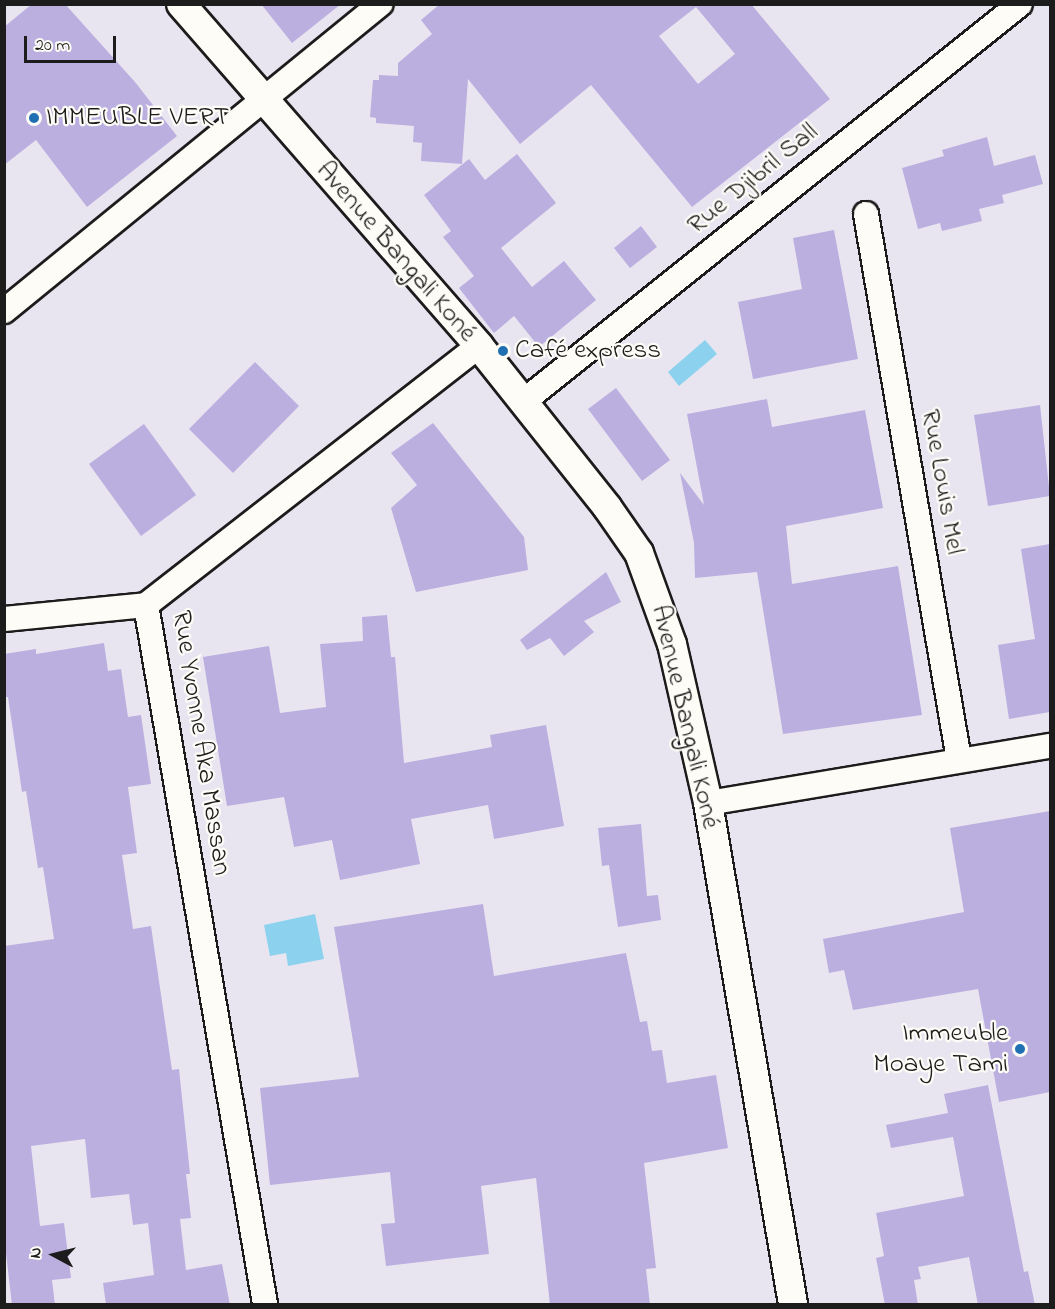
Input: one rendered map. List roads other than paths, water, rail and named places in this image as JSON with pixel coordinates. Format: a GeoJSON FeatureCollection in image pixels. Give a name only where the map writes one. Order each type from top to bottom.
{"type":"FeatureCollection","features":[{"type":"Feature","properties":{"kind":"street","name":"Avenue Bangali Koné"},"geometry":{"type":"LineString","coordinates":[[181,4],[479,346],[524,401],[639,553],[672,644],[708,803],[793,1305]]}},
{"type":"Feature","properties":{"kind":"street"},"geometry":{"type":"LineString","coordinates":[[4,311],[381,4]]}},
{"type":"Feature","properties":{"kind":"street","name":"Rue Djibril Sall"},"geometry":{"type":"LineString","coordinates":[[524,401],[1020,4]]}},
{"type":"Feature","properties":{"kind":"street","name":"Rue Louis Mel"},"geometry":{"type":"LineString","coordinates":[[866,214],[959,760]]}},
{"type":"Feature","properties":{"kind":"street","name":"Rue Yvonne Aka Massan"},"geometry":{"type":"LineString","coordinates":[[264,1305],[146,605],[479,346]]}},
{"type":"Feature","properties":{"kind":"street"},"geometry":{"type":"LineString","coordinates":[[4,619],[146,605]]}},
{"type":"Feature","properties":{"kind":"street"},"geometry":{"type":"LineString","coordinates":[[708,803],[1050,746]]}},
{"type":"Feature","properties":{"kind":"water"},"geometry":{"type":"Polygon","coordinates":[[[705,340],[717,354],[679,386],[668,372],[705,340]]]}},
{"type":"Feature","properties":{"kind":"water"},"geometry":{"type":"Polygon","coordinates":[[[315,914],[324,959],[288,966],[286,953],[270,956],[264,925],[315,914]]]}},
{"type":"Feature","properties":{"kind":"place","name":"IMMEUBLE VERT"},"geometry":{"type":"Point","coordinates":[34,118]}},
{"type":"Feature","properties":{"kind":"place","name":"Café express"},"geometry":{"type":"Point","coordinates":[503,351]}},
{"type":"Feature","properties":{"kind":"place","name":"Immeuble Moaye Tami"},"geometry":{"type":"Point","coordinates":[1020,1049]}}]}
